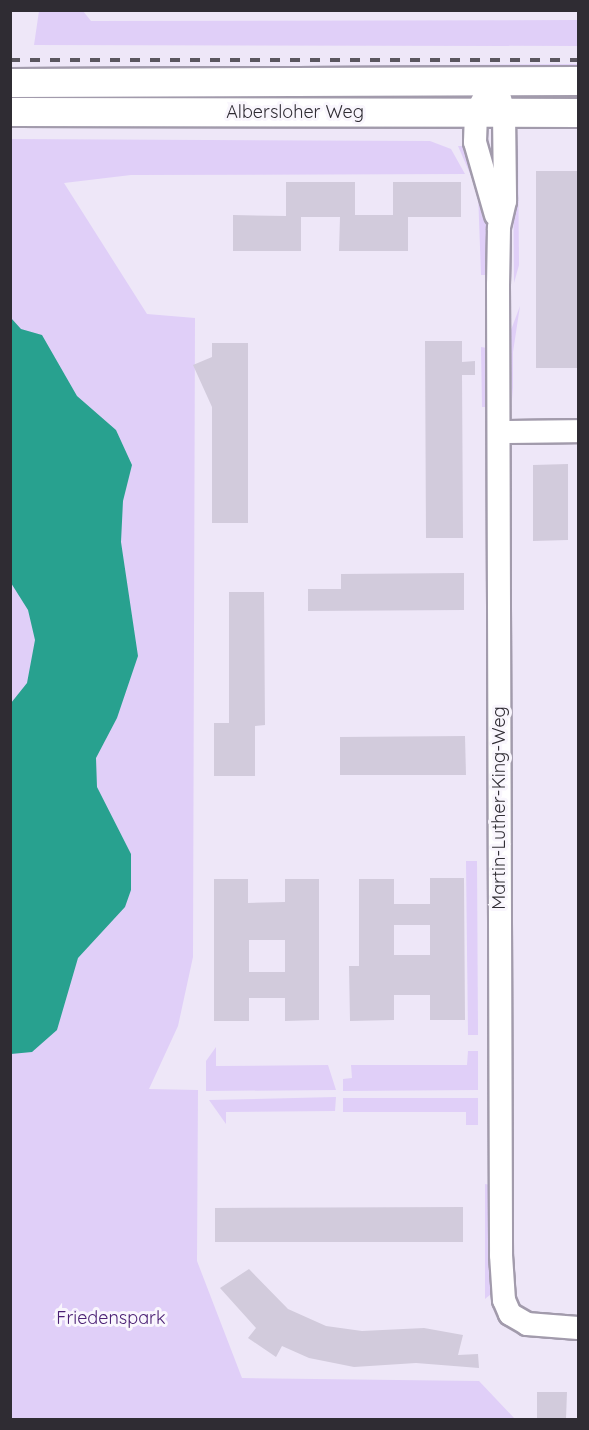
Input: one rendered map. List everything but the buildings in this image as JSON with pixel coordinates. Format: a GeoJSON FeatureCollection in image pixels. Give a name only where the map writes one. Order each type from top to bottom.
{"type":"FeatureCollection","features":[{"type":"Feature","properties":{"kind":"main road","name":"Albersloher Weg"},"geometry":{"type":"LineString","coordinates":[[10,83],[579,81]]}},
{"type":"Feature","properties":{"kind":"main road","name":"Albersloher Weg"},"geometry":{"type":"LineString","coordinates":[[10,112],[579,113]]}},
{"type":"Feature","properties":{"kind":"street","name":"Martin-Luther-King-Weg"},"geometry":{"type":"LineString","coordinates":[[495,81],[476,113],[475,142],[499,228]]}},
{"type":"Feature","properties":{"kind":"street","name":"Martin-Luther-King-Weg"},"geometry":{"type":"LineString","coordinates":[[495,81],[504,113],[505,201],[499,228],[498,857],[504,1300],[510,1314],[527,1324],[579,1328]]}},
{"type":"Feature","properties":{"kind":"street"},"geometry":{"type":"LineString","coordinates":[[499,432],[579,431]]}},
{"type":"Feature","properties":{"kind":"green space"},"geometry":{"type":"Polygon","coordinates":[[[39,11],[83,11],[91,21],[578,20],[578,46],[34,45],[39,11]]]}},
{"type":"Feature","properties":{"kind":"green space"},"geometry":{"type":"Polygon","coordinates":[[[578,64],[578,70],[113,73],[112,68],[578,64]]]}},
{"type":"Feature","properties":{"kind":"green space","name":"Friedenspark"},"geometry":{"type":"Polygon","coordinates":[[[10,139],[430,141],[451,149],[465,174],[131,175],[64,183],[147,314],[195,318],[193,957],[178,1026],[149,1089],[198,1090],[197,1261],[242,1378],[479,1381],[515,1419],[11,1419],[10,139]]]}},
{"type":"Feature","properties":{"kind":"green space"},"geometry":{"type":"Polygon","coordinates":[[[513,145],[518,146],[519,265],[514,283],[513,145]]]}},
{"type":"Feature","properties":{"kind":"green space"},"geometry":{"type":"Polygon","coordinates":[[[458,146],[465,146],[486,216],[487,275],[481,275],[478,192],[458,146]]]}},
{"type":"Feature","properties":{"kind":"green space"},"geometry":{"type":"Polygon","coordinates":[[[520,306],[513,352],[513,400],[508,338],[520,306]]]}},
{"type":"Feature","properties":{"kind":"green space"},"geometry":{"type":"Polygon","coordinates":[[[481,347],[487,348],[488,407],[482,407],[481,347]]]}},
{"type":"Feature","properties":{"kind":"green space"},"geometry":{"type":"Polygon","coordinates":[[[466,861],[477,861],[478,1035],[468,1035],[466,861]]]}},
{"type":"Feature","properties":{"kind":"green space"},"geometry":{"type":"Polygon","coordinates":[[[216,1047],[216,1066],[328,1065],[336,1090],[206,1091],[206,1061],[216,1047]]]}},
{"type":"Feature","properties":{"kind":"green space"},"geometry":{"type":"Polygon","coordinates":[[[468,1051],[478,1051],[478,1090],[343,1091],[343,1079],[352,1078],[351,1065],[467,1065],[468,1051]]]}},
{"type":"Feature","properties":{"kind":"green space"},"geometry":{"type":"Polygon","coordinates":[[[336,1097],[335,1111],[226,1112],[226,1124],[209,1100],[336,1097]]]}},
{"type":"Feature","properties":{"kind":"green space"},"geometry":{"type":"Polygon","coordinates":[[[343,1098],[478,1098],[478,1125],[466,1125],[466,1112],[343,1112],[343,1098]]]}},
{"type":"Feature","properties":{"kind":"green space"},"geometry":{"type":"Polygon","coordinates":[[[485,1184],[492,1185],[491,1294],[485,1299],[485,1184]]]}},
{"type":"Feature","properties":{"kind":"shaded area"},"geometry":{"type":"Polygon","coordinates":[[[11,318],[21,329],[42,335],[77,396],[116,430],[132,465],[123,501],[121,542],[138,656],[117,718],[96,758],[97,787],[131,854],[131,890],[125,907],[78,958],[57,1030],[32,1052],[11,1054],[11,703],[27,683],[35,640],[28,610],[11,583],[11,318]]]}},
{"type":"Feature","properties":{"kind":"railway"},"geometry":{"type":"LineString","coordinates":[[10,60],[578,60]]}}]}
